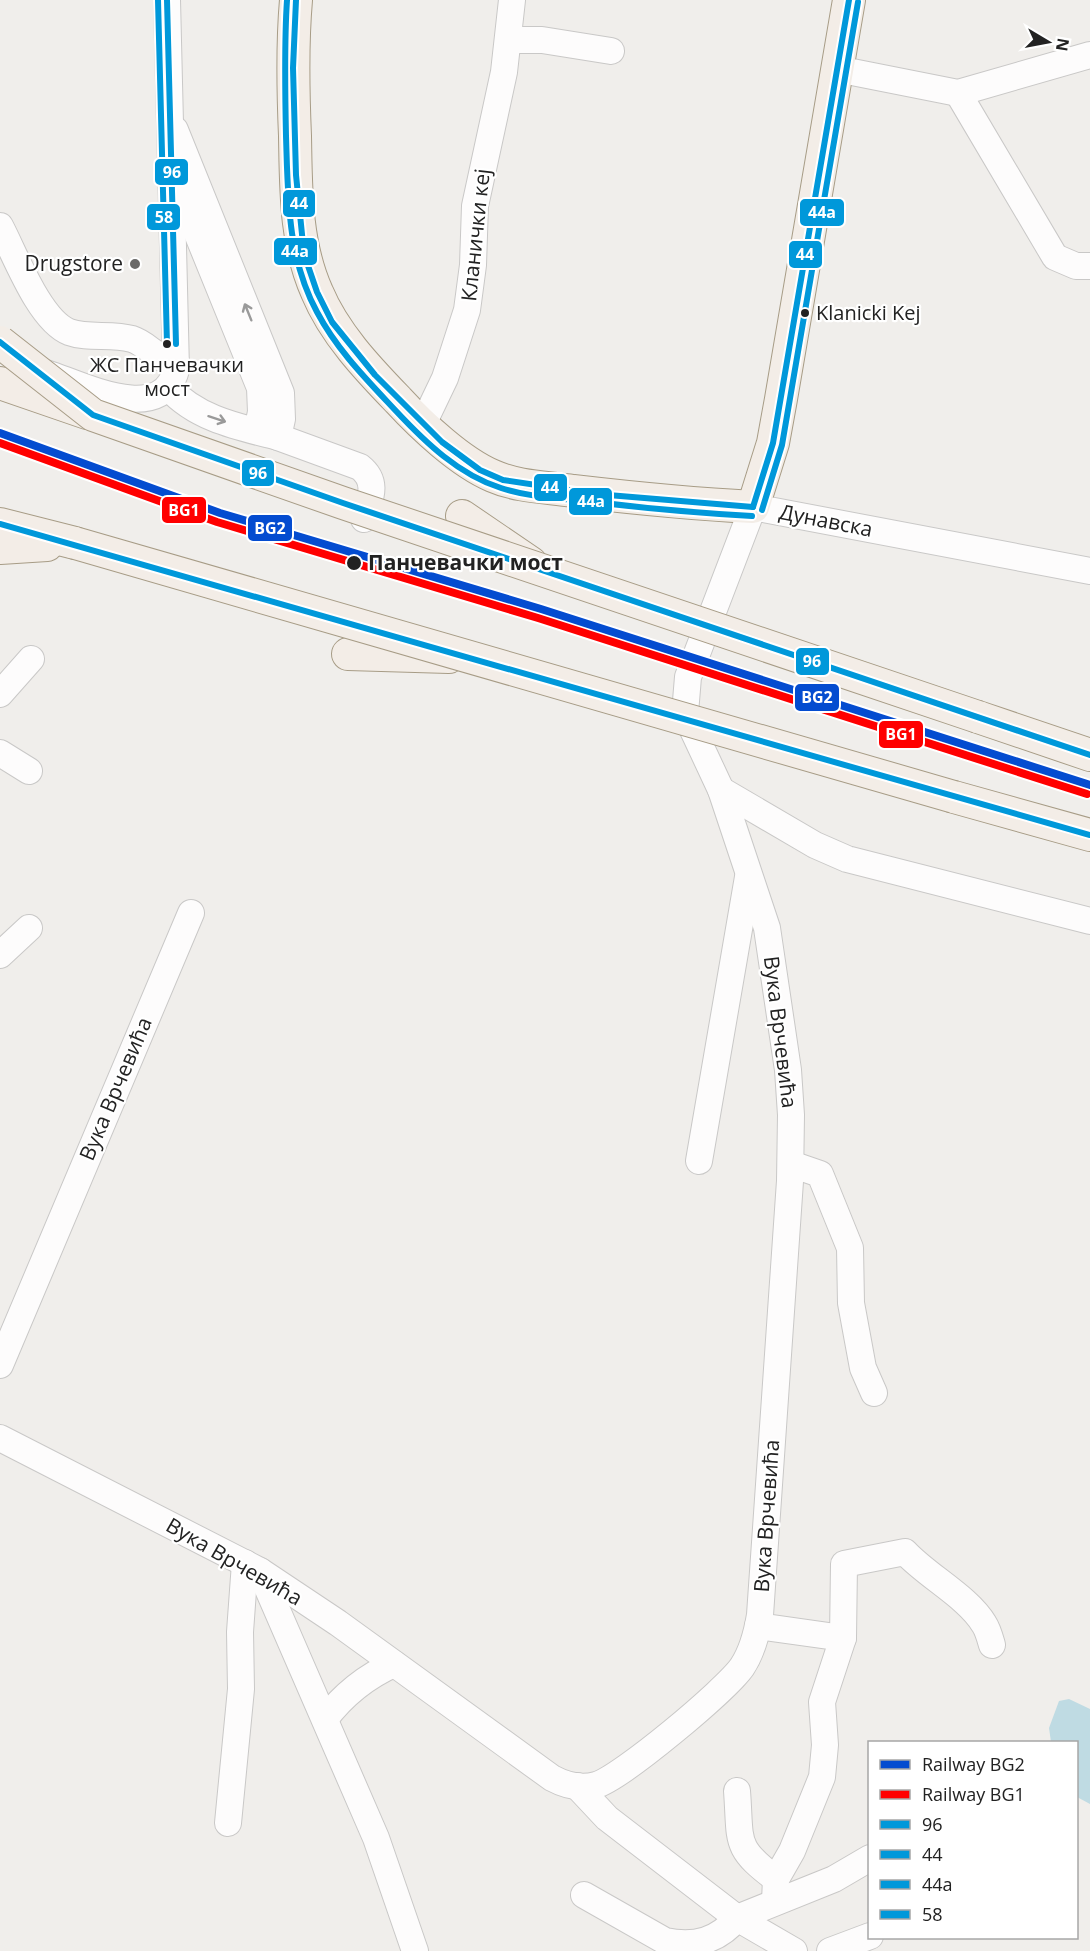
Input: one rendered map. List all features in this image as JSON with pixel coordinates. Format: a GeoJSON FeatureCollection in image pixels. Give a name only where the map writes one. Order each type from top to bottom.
{"type":"FeatureCollection","features":[{"type":"Feature","properties":{"kind":"main road"},"geometry":{"type":"LineString","coordinates":[[296,0],[293,66],[298,220],[307,267],[317,293],[337,328],[373,374],[423,424],[480,469],[519,484],[683,503],[753,507]]}},
{"type":"Feature","properties":{"kind":"main road","name":"Дунавска"},"geometry":{"type":"LineString","coordinates":[[753,507],[770,452],[781,399],[849,0]]}},
{"type":"Feature","properties":{"kind":"main road"},"geometry":{"type":"LineString","coordinates":[[0,342],[93,415]]}},
{"type":"Feature","properties":{"kind":"main road"},"geometry":{"type":"LineString","coordinates":[[0,383],[1090,755]]}},
{"type":"Feature","properties":{"kind":"main road"},"geometry":{"type":"LineString","coordinates":[[462,516],[534,566]]}},
{"type":"Feature","properties":{"kind":"main road"},"geometry":{"type":"LineString","coordinates":[[0,524],[75,543],[1090,835]]}},
{"type":"Feature","properties":{"kind":"main road"},"geometry":{"type":"LineString","coordinates":[[0,548],[75,543]]}},
{"type":"Feature","properties":{"kind":"main road"},"geometry":{"type":"LineString","coordinates":[[348,654],[472,658]]}},
{"type":"Feature","properties":{"kind":"street"},"geometry":{"type":"LineString","coordinates":[[0,357],[140,401],[164,393],[169,388],[176,362],[167,0]]}},
{"type":"Feature","properties":{"kind":"street","name":"Кланички кеј"},"geometry":{"type":"LineString","coordinates":[[423,424],[445,378],[467,310],[473,264],[475,206],[508,40],[512,0]]}},
{"type":"Feature","properties":{"kind":"street"},"geometry":{"type":"LineString","coordinates":[[508,40],[542,40],[611,51]]}},
{"type":"Feature","properties":{"kind":"street"},"geometry":{"type":"LineString","coordinates":[[837,69],[958,93],[1090,55]]}},
{"type":"Feature","properties":{"kind":"street"},"geometry":{"type":"LineString","coordinates":[[958,93],[1055,257],[1076,266],[1090,266]]}},
{"type":"Feature","properties":{"kind":"street"},"geometry":{"type":"LineString","coordinates":[[170,116],[281,393],[282,419],[268,434]]}},
{"type":"Feature","properties":{"kind":"street"},"geometry":{"type":"LineString","coordinates":[[171,167],[260,388],[261,412],[268,434]]}},
{"type":"Feature","properties":{"kind":"street"},"geometry":{"type":"LineString","coordinates":[[0,226],[45,312],[56,325],[70,333],[136,340],[165,360],[176,362]]}},
{"type":"Feature","properties":{"kind":"street"},"geometry":{"type":"LineString","coordinates":[[169,388],[182,402],[202,414],[268,434],[360,467],[369,474],[372,483],[364,519]]}},
{"type":"Feature","properties":{"kind":"street","name":"Дунавска"},"geometry":{"type":"LineString","coordinates":[[753,507],[1090,571]]}},
{"type":"Feature","properties":{"kind":"street","name":"Вука Врчевића"},"geometry":{"type":"LineString","coordinates":[[0,1438],[252,1567],[394,1664],[552,1778],[577,1786],[595,1786],[619,1774],[722,1689],[743,1666],[758,1626],[765,1568],[791,1164],[791,1116],[782,1028],[767,928],[721,790],[685,713],[688,677],[753,507]]}},
{"type":"Feature","properties":{"kind":"street"},"geometry":{"type":"LineString","coordinates":[[0,694],[31,659]]}},
{"type":"Feature","properties":{"kind":"street"},"geometry":{"type":"LineString","coordinates":[[0,753],[29,771]]}},
{"type":"Feature","properties":{"kind":"street"},"geometry":{"type":"LineString","coordinates":[[721,790],[815,845],[847,859],[1090,921]]}},
{"type":"Feature","properties":{"kind":"street"},"geometry":{"type":"LineString","coordinates":[[699,1161],[749,870]]}},
{"type":"Feature","properties":{"kind":"street","name":"Вука Врчевића"},"geometry":{"type":"LineString","coordinates":[[0,1365],[191,913]]}},
{"type":"Feature","properties":{"kind":"street"},"geometry":{"type":"LineString","coordinates":[[0,955],[29,928]]}},
{"type":"Feature","properties":{"kind":"street"},"geometry":{"type":"LineString","coordinates":[[791,1164],[820,1174],[850,1248],[851,1303],[863,1368],[874,1393]]}},
{"type":"Feature","properties":{"kind":"street"},"geometry":{"type":"LineString","coordinates":[[776,1890],[822,1777],[825,1745],[823,1692],[843,1638],[844,1564],[905,1552],[921,1570],[941,1582],[981,1619],[992,1646]]}},
{"type":"Feature","properties":{"kind":"street"},"geometry":{"type":"LineString","coordinates":[[252,1567],[325,1719],[376,1838],[415,1951]]}},
{"type":"Feature","properties":{"kind":"street"},"geometry":{"type":"LineString","coordinates":[[228,1823],[241,1689],[240,1632],[252,1567]]}},
{"type":"Feature","properties":{"kind":"street"},"geometry":{"type":"LineString","coordinates":[[758,1626],[843,1638]]}},
{"type":"Feature","properties":{"kind":"street"},"geometry":{"type":"LineString","coordinates":[[325,1719],[341,1698],[360,1683],[394,1664]]}},
{"type":"Feature","properties":{"kind":"street"},"geometry":{"type":"LineString","coordinates":[[577,1786],[607,1818],[737,1918],[794,1951]]}},
{"type":"Feature","properties":{"kind":"street"},"geometry":{"type":"LineString","coordinates":[[737,1791],[743,1849],[776,1890]]}},
{"type":"Feature","properties":{"kind":"street"},"geometry":{"type":"LineString","coordinates":[[584,1895],[665,1941],[675,1943],[718,1937],[737,1918],[776,1890],[834,1879],[868,1859]]}},
{"type":"Feature","properties":{"kind":"street"},"geometry":{"type":"LineString","coordinates":[[830,1951],[868,1937]]}},
{"type":"Feature","properties":{"kind":"water"},"geometry":{"type":"Polygon","coordinates":[[[1069,1699],[1090,1709],[1090,1804],[1078,1798],[1078,1741],[1051,1741],[1049,1728],[1059,1701],[1069,1699]]]}},
{"type":"Feature","properties":{"kind":"rail line","name":"BG2"},"geometry":{"type":"LineString","coordinates":[[0,433],[220,513],[541,609],[1090,785]]}},
{"type":"Feature","properties":{"kind":"rail line","name":"BG1"},"geometry":{"type":"LineString","coordinates":[[0,443],[217,522],[538,618],[1087,794]]}},
{"type":"Feature","properties":{"kind":"transit line","name":"58"},"geometry":{"type":"LineString","coordinates":[[158,0],[167,344]]}},
{"type":"Feature","properties":{"kind":"transit line","name":"96"},"geometry":{"type":"LineString","coordinates":[[167,0],[176,344]]}},
{"type":"Feature","properties":{"kind":"transit line","name":"44a"},"geometry":{"type":"LineString","coordinates":[[287,0],[285,34],[287,159],[289,204],[295,248],[307,291],[317,312],[343,352],[364,376],[431,446],[471,475],[501,488],[543,497],[752,516]]}},
{"type":"Feature","properties":{"kind":"transit line","name":"44"},"geometry":{"type":"LineString","coordinates":[[296,0],[293,68],[296,175],[304,254],[317,292],[332,322],[375,375],[442,442],[480,470],[503,480],[596,494],[753,507]]}},
{"type":"Feature","properties":{"kind":"transit line","name":"44"},"geometry":{"type":"LineString","coordinates":[[753,507],[773,443],[849,0]]}},
{"type":"Feature","properties":{"kind":"transit line","name":"44a"},"geometry":{"type":"LineString","coordinates":[[762,510],[782,445],[858,2]]}},
{"type":"Feature","properties":{"kind":"transit line","name":"96"},"geometry":{"type":"LineString","coordinates":[[0,342],[93,415],[343,503],[1090,755]]}},
{"type":"Feature","properties":{"kind":"transit line","name":"96"},"geometry":{"type":"LineString","coordinates":[[0,524],[1090,835]]}},
{"type":"Feature","properties":{"kind":"place","name":"Drugstore"},"geometry":{"type":"Point","coordinates":[135,264]}},
{"type":"Feature","properties":{"kind":"place","name":"Klanicki Kej"},"geometry":{"type":"Point","coordinates":[805,313]}},
{"type":"Feature","properties":{"kind":"place","name":"ЖС Панчевачки мост"},"geometry":{"type":"Point","coordinates":[167,344]}},
{"type":"Feature","properties":{"kind":"place","name":"Панчевачки мост"},"geometry":{"type":"Point","coordinates":[354,563]}}]}
